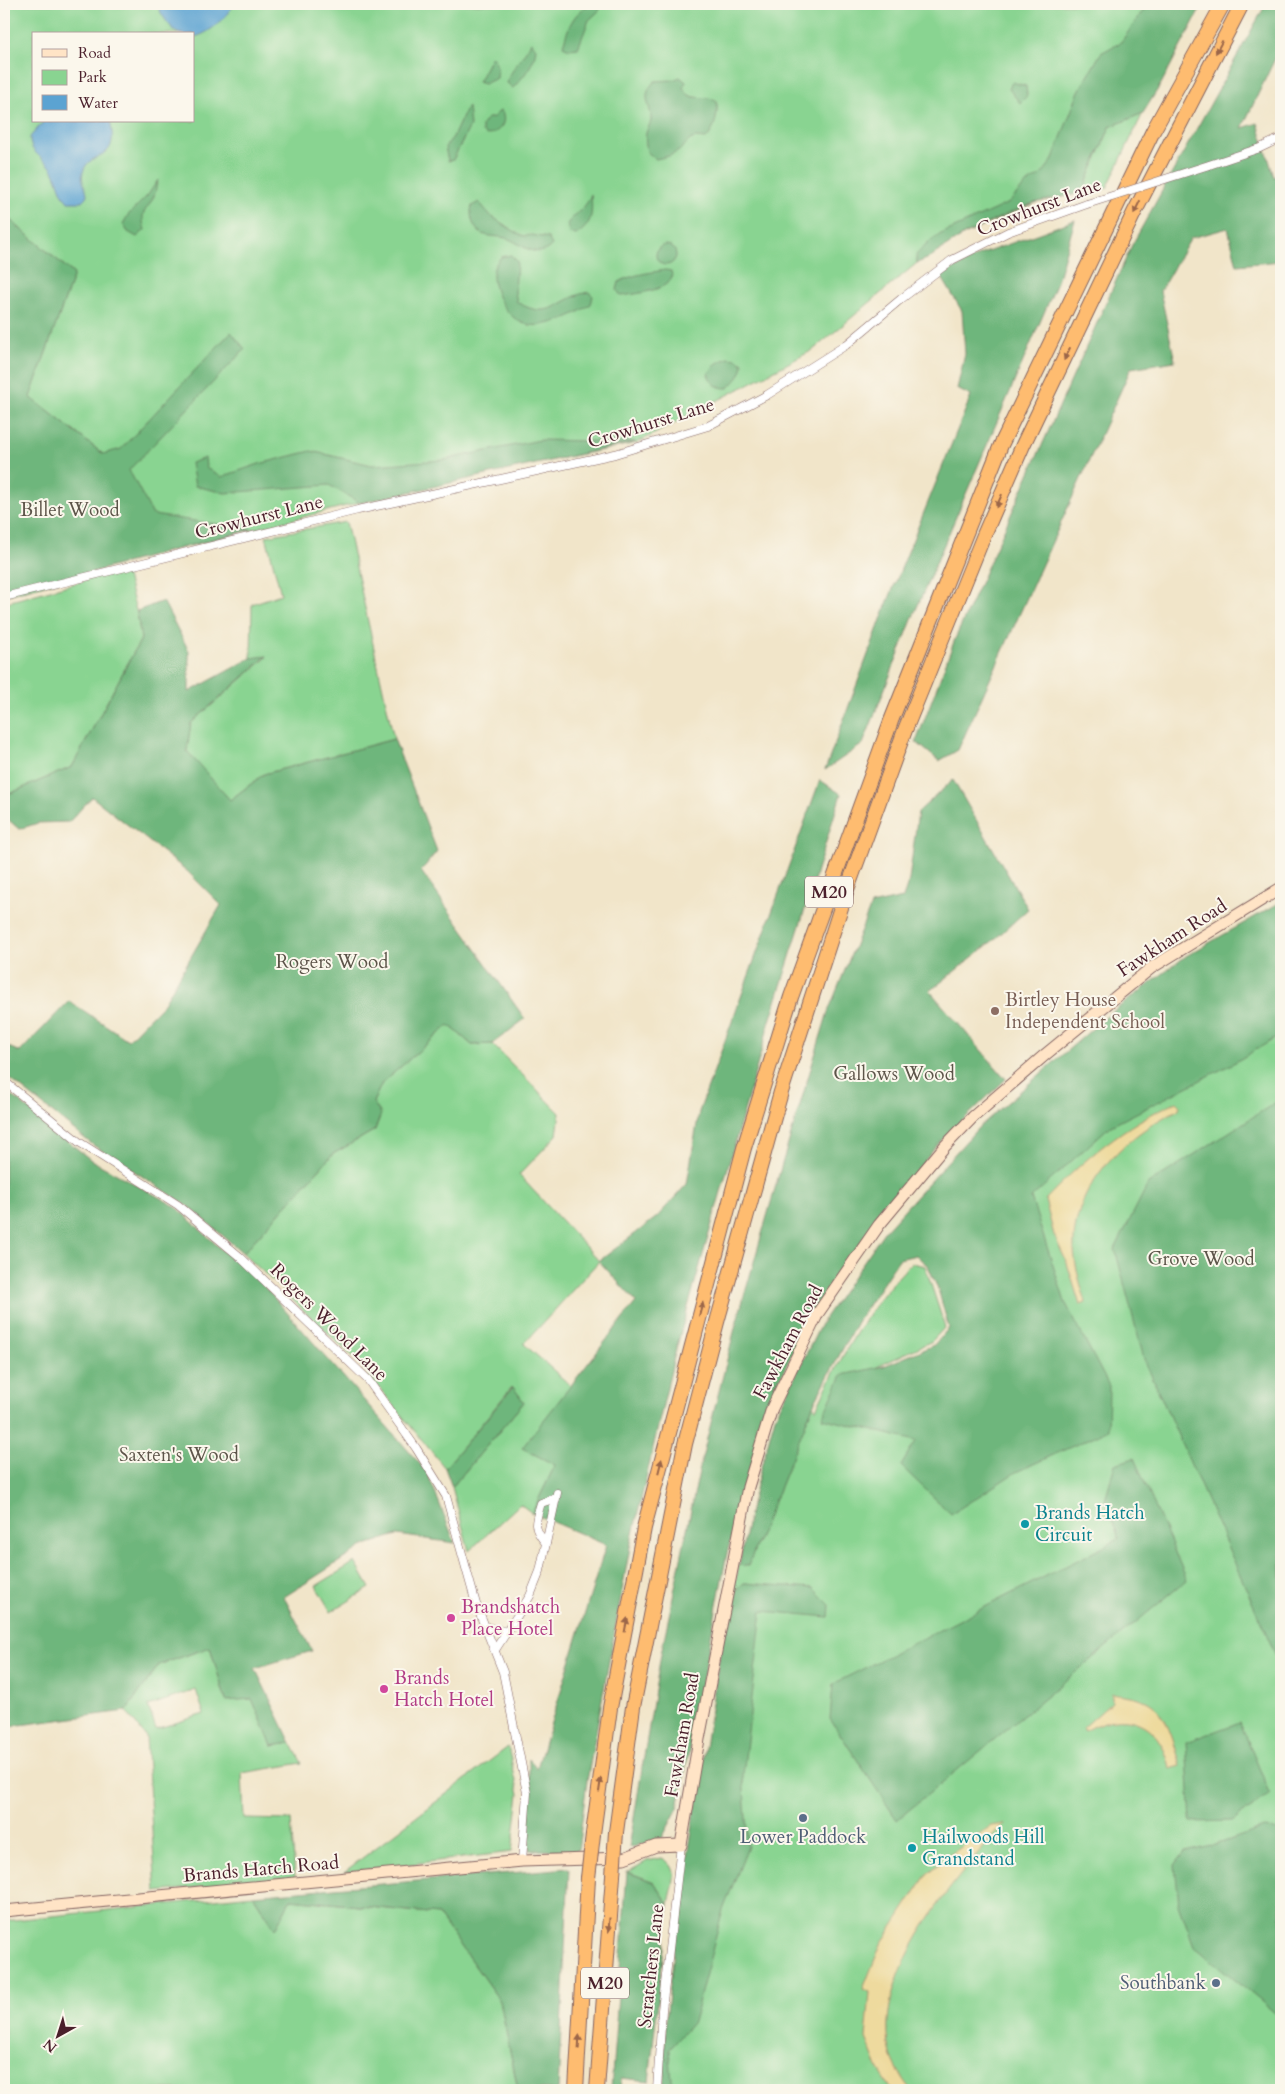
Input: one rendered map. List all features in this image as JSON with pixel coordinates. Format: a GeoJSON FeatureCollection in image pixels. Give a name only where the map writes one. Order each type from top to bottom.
{"type":"FeatureCollection","features":[{"type":"Feature","properties":{"kind":"highway","name":"M20"},"geometry":{"type":"LineString","coordinates":[[576,2090],[588,1878],[610,1708],[644,1528],[744,1148],[791,997],[891,721],[1001,445],[1153,131],[1223,4]]}},
{"type":"Feature","properties":{"kind":"highway","name":"M20"},"geometry":{"type":"LineString","coordinates":[[597,2090],[616,1832],[633,1707],[685,1444],[781,1092],[846,892],[905,730],[984,535],[1023,445],[1134,213],[1242,4]]}},
{"type":"Feature","properties":{"kind":"street","name":"Crowhurst Lane"},"geometry":{"type":"LineString","coordinates":[[4,597],[358,510],[615,454],[708,426],[767,395],[846,345],[952,260],[1008,232],[1087,204],[1260,148],[1281,138]]}},
{"type":"Feature","properties":{"kind":"street","name":"Fawkham Road"},"geometry":{"type":"LineString","coordinates":[[682,1845],[700,1729],[748,1486],[772,1408],[818,1313],[879,1225],[945,1146],[973,1117],[1151,968],[1281,888]]}},
{"type":"Feature","properties":{"kind":"street","name":"Rogers Wood Lane"},"geometry":{"type":"LineString","coordinates":[[4,1081],[79,1142],[178,1205],[239,1256],[368,1380],[416,1448],[446,1496],[476,1604],[503,1672],[527,1793],[522,1861]]}},
{"type":"Feature","properties":{"kind":"street"},"geometry":{"type":"LineString","coordinates":[[495,1650],[530,1596],[540,1571],[557,1495],[541,1503],[536,1519],[537,1533],[546,1543]]}},
{"type":"Feature","properties":{"kind":"street"},"geometry":{"type":"LineString","coordinates":[[486,1627],[507,1632]]}},
{"type":"Feature","properties":{"kind":"street"},"geometry":{"type":"LineString","coordinates":[[522,1861],[624,1858],[656,1846],[682,1845]]}},
{"type":"Feature","properties":{"kind":"street","name":"Scratchers Lane"},"geometry":{"type":"LineString","coordinates":[[657,2090],[662,2010],[682,1845]]}},
{"type":"Feature","properties":{"kind":"street","name":"Brands Hatch Road"},"geometry":{"type":"LineString","coordinates":[[4,1911],[522,1861]]}},
{"type":"Feature","properties":{"kind":"green space"},"geometry":{"type":"Polygon","coordinates":[[[4,4],[1178,4],[1070,187],[964,235],[917,263],[813,350],[637,443],[420,487],[178,549],[103,454],[30,397],[74,274],[4,215],[4,4]]]}},
{"type":"Feature","properties":{"kind":"green space"},"geometry":{"type":"Polygon","coordinates":[[[590,4],[596,4],[600,10],[589,20],[578,48],[569,49],[563,46],[572,21],[579,12],[590,4]]]}},
{"type":"Feature","properties":{"kind":"green space"},"geometry":{"type":"Polygon","coordinates":[[[1148,4],[1203,4],[1161,84],[1143,113],[1110,127],[1082,193],[1034,203],[1007,214],[964,235],[927,259],[917,263],[916,255],[927,243],[941,234],[1009,203],[1026,184],[1041,175],[1052,161],[1079,91],[1101,53],[1121,42],[1148,4]]]}},
{"type":"Feature","properties":{"kind":"green space"},"geometry":{"type":"Polygon","coordinates":[[[1266,4],[1281,4],[1281,46],[1242,128],[1258,123],[1274,177],[1281,175],[1281,261],[1237,265],[1228,228],[1191,238],[1160,291],[1175,361],[1131,368],[958,750],[939,761],[916,742],[955,639],[1132,245],[1266,4]]]}},
{"type":"Feature","properties":{"kind":"green space"},"geometry":{"type":"Polygon","coordinates":[[[531,42],[536,48],[534,59],[525,74],[513,88],[507,83],[531,42]]]}},
{"type":"Feature","properties":{"kind":"green space"},"geometry":{"type":"Polygon","coordinates":[[[492,56],[497,66],[497,78],[484,84],[478,82],[492,56]]]}},
{"type":"Feature","properties":{"kind":"green space"},"geometry":{"type":"Polygon","coordinates":[[[680,77],[686,82],[683,87],[689,95],[716,100],[716,121],[706,139],[695,138],[690,140],[679,151],[656,159],[647,152],[646,145],[646,133],[651,121],[647,101],[648,92],[655,81],[673,80],[680,77]]]}},
{"type":"Feature","properties":{"kind":"green space"},"geometry":{"type":"Polygon","coordinates":[[[1012,82],[1026,86],[1027,96],[1020,103],[1009,89],[1012,82]]]}},
{"type":"Feature","properties":{"kind":"green space"},"geometry":{"type":"Polygon","coordinates":[[[468,107],[470,126],[453,160],[448,161],[445,147],[453,137],[468,107]]]}},
{"type":"Feature","properties":{"kind":"green space"},"geometry":{"type":"Polygon","coordinates":[[[501,110],[504,119],[502,126],[496,132],[487,135],[482,132],[482,125],[487,118],[492,118],[501,110]]]}},
{"type":"Feature","properties":{"kind":"green space"},"geometry":{"type":"Polygon","coordinates":[[[1143,113],[1107,188],[1082,193],[1110,127],[1143,113]]]}},
{"type":"Feature","properties":{"kind":"green space"},"geometry":{"type":"Polygon","coordinates":[[[158,180],[154,196],[143,215],[145,230],[137,237],[128,232],[123,224],[128,215],[148,195],[158,180]]]}},
{"type":"Feature","properties":{"kind":"green space"},"geometry":{"type":"Polygon","coordinates":[[[591,194],[591,217],[589,222],[576,235],[569,233],[567,224],[584,207],[591,194]]]}},
{"type":"Feature","properties":{"kind":"green space"},"geometry":{"type":"Polygon","coordinates":[[[479,202],[491,216],[517,233],[524,236],[532,235],[548,238],[552,245],[540,252],[506,238],[482,234],[472,222],[471,213],[472,206],[479,202]]]}},
{"type":"Feature","properties":{"kind":"green space","name":"Billet Wood"},"geometry":{"type":"Polygon","coordinates":[[[4,215],[74,274],[30,397],[103,454],[121,449],[231,332],[245,349],[129,470],[153,515],[251,529],[4,596],[4,215]]]}},
{"type":"Feature","properties":{"kind":"green space"},"geometry":{"type":"Polygon","coordinates":[[[1075,220],[1056,285],[915,612],[863,744],[825,770],[886,606],[971,396],[957,389],[965,354],[962,311],[941,276],[979,255],[1075,220]]]}},
{"type":"Feature","properties":{"kind":"green space"},"geometry":{"type":"Polygon","coordinates":[[[666,245],[673,248],[676,255],[673,262],[666,265],[659,262],[656,255],[659,248],[666,245]]]}},
{"type":"Feature","properties":{"kind":"green space"},"geometry":{"type":"Polygon","coordinates":[[[511,255],[517,261],[515,292],[517,302],[529,308],[547,309],[589,292],[593,296],[591,304],[570,316],[552,323],[529,325],[522,323],[503,306],[493,282],[494,267],[501,257],[511,255]]]}},
{"type":"Feature","properties":{"kind":"green space"},"geometry":{"type":"Polygon","coordinates":[[[665,270],[671,271],[671,277],[668,283],[662,287],[621,296],[617,290],[619,282],[624,279],[665,270]]]}},
{"type":"Feature","properties":{"kind":"green space"},"geometry":{"type":"Polygon","coordinates":[[[729,358],[737,359],[743,363],[742,370],[728,388],[718,386],[711,381],[708,374],[717,363],[729,358]]]}},
{"type":"Feature","properties":{"kind":"green space"},"geometry":{"type":"Polygon","coordinates":[[[540,440],[635,442],[360,503],[329,485],[225,493],[195,486],[191,463],[205,458],[206,468],[221,477],[259,464],[311,451],[372,465],[443,460],[540,440]]]}},
{"type":"Feature","properties":{"kind":"green space"},"geometry":{"type":"Polygon","coordinates":[[[346,522],[394,739],[264,774],[230,800],[184,752],[191,723],[267,657],[251,658],[252,604],[281,594],[266,536],[346,522]]]}},
{"type":"Feature","properties":{"kind":"green space"},"geometry":{"type":"Polygon","coordinates":[[[125,569],[137,614],[141,639],[72,767],[4,796],[4,603],[125,569]]]}},
{"type":"Feature","properties":{"kind":"green space","name":"Rogers Wood"},"geometry":{"type":"Polygon","coordinates":[[[163,601],[189,651],[189,692],[251,658],[267,656],[191,723],[187,751],[230,800],[264,774],[394,739],[437,851],[421,871],[525,1019],[492,1044],[472,1045],[449,1025],[382,1083],[373,1102],[381,1114],[375,1130],[333,1154],[243,1253],[187,1205],[93,1145],[4,1074],[4,1045],[20,1052],[69,1001],[128,1040],[164,1003],[221,905],[187,871],[92,797],[69,822],[38,823],[19,829],[4,816],[4,796],[72,767],[141,639],[137,611],[163,601]]]}},
{"type":"Feature","properties":{"kind":"green space"},"geometry":{"type":"Polygon","coordinates":[[[820,780],[841,794],[769,1024],[676,1349],[630,1547],[587,1781],[578,1851],[529,1850],[529,1759],[537,1768],[606,1545],[532,1513],[555,1465],[522,1448],[636,1302],[599,1261],[657,1217],[687,1184],[699,1112],[820,780]]]}},
{"type":"Feature","properties":{"kind":"green space","name":"Gallows Wood"},"geometry":{"type":"Polygon","coordinates":[[[953,780],[1028,909],[995,939],[930,991],[1006,1079],[940,1142],[877,1220],[813,1309],[770,1400],[727,1553],[678,1808],[662,1838],[629,1848],[661,1654],[701,1462],[735,1328],[828,1012],[871,905],[903,898],[909,880],[918,812],[953,780]]]}},
{"type":"Feature","properties":{"kind":"green space"},"geometry":{"type":"Polygon","coordinates":[[[1281,902],[1281,1035],[1232,1064],[1109,1127],[1031,1198],[1065,1302],[1109,1386],[1108,1430],[1016,1472],[951,1514],[901,1466],[916,1441],[822,1418],[842,1375],[884,1366],[934,1345],[949,1328],[938,1289],[928,1266],[916,1255],[899,1259],[857,1322],[813,1405],[748,1566],[739,1565],[752,1500],[775,1417],[822,1322],[884,1232],[978,1128],[1106,1017],[1186,956],[1281,902]]]}},
{"type":"Feature","properties":{"kind":"green space","name":"Brands Hatch Circuit"},"geometry":{"type":"Polygon","coordinates":[[[1281,998],[1281,2090],[669,2090],[663,2048],[682,2020],[755,1584],[744,1583],[733,1593],[739,1565],[748,1565],[813,1405],[816,1409],[846,1350],[883,1295],[912,1263],[925,1266],[945,1327],[932,1341],[845,1382],[925,1441],[1012,1215],[1022,1155],[1281,998]]]}},
{"type":"Feature","properties":{"kind":"green space"},"geometry":{"type":"Polygon","coordinates":[[[449,1025],[472,1045],[492,1044],[560,1113],[557,1135],[519,1175],[599,1261],[524,1344],[571,1386],[523,1448],[556,1464],[532,1513],[520,1504],[469,1551],[452,1487],[524,1402],[512,1387],[445,1468],[357,1361],[243,1253],[333,1154],[375,1130],[373,1102],[382,1083],[449,1025]]]}},
{"type":"Feature","properties":{"kind":"green space","name":"Saxten's Wood"},"geometry":{"type":"Polygon","coordinates":[[[4,1089],[91,1160],[175,1206],[221,1249],[254,1275],[427,1472],[455,1543],[397,1535],[365,1545],[284,1597],[312,1651],[255,1668],[291,1743],[272,1746],[252,1699],[226,1701],[210,1647],[159,1665],[126,1711],[4,1727],[4,1089]]]}},
{"type":"Feature","properties":{"kind":"green space","name":"Grove Wood"},"geometry":{"type":"Polygon","coordinates":[[[1281,1099],[1281,1667],[1144,1359],[1115,1249],[1148,1184],[1281,1099]]]}},
{"type":"Feature","properties":{"kind":"green space"},"geometry":{"type":"Polygon","coordinates":[[[513,1387],[524,1402],[452,1487],[445,1468],[513,1387]]]}},
{"type":"Feature","properties":{"kind":"green space"},"geometry":{"type":"Polygon","coordinates":[[[1134,1458],[1187,1580],[897,1820],[830,1719],[833,1684],[1119,1539],[1105,1500],[1115,1464],[1134,1458]]]}},
{"type":"Feature","properties":{"kind":"green space"},"geometry":{"type":"Polygon","coordinates":[[[355,1562],[370,1588],[331,1612],[316,1586],[355,1562]]]}},
{"type":"Feature","properties":{"kind":"green space"},"geometry":{"type":"Polygon","coordinates":[[[744,1583],[813,1588],[830,1605],[829,1617],[762,1611],[743,1775],[748,1847],[723,1910],[693,2022],[669,2049],[673,2090],[663,2090],[666,2020],[677,1925],[724,1627],[733,1593],[744,1583]]]}},
{"type":"Feature","properties":{"kind":"green space"},"geometry":{"type":"Polygon","coordinates":[[[210,1647],[226,1701],[252,1698],[272,1746],[291,1743],[302,1763],[242,1773],[244,1819],[291,1820],[295,1877],[156,1892],[146,1737],[126,1711],[159,1665],[210,1647]],[[196,1690],[148,1706],[156,1729],[204,1714],[196,1690]]]}},
{"type":"Feature","properties":{"kind":"green space"},"geometry":{"type":"Polygon","coordinates":[[[1240,1722],[1270,1794],[1232,1821],[1191,1822],[1186,1742],[1240,1722]]]}},
{"type":"Feature","properties":{"kind":"green space"},"geometry":{"type":"Polygon","coordinates":[[[508,1747],[519,1794],[512,1852],[344,1872],[508,1747]]]}},
{"type":"Feature","properties":{"kind":"green space"},"geometry":{"type":"Polygon","coordinates":[[[1264,1828],[1281,1830],[1281,2018],[1194,1946],[1179,1905],[1175,1865],[1185,1852],[1215,1845],[1264,1828]]]}},
{"type":"Feature","properties":{"kind":"green space"},"geometry":{"type":"Polygon","coordinates":[[[662,1858],[668,1862],[674,1872],[669,1904],[654,1882],[628,1872],[647,1861],[662,1858]]]}},
{"type":"Feature","properties":{"kind":"green space"},"geometry":{"type":"Polygon","coordinates":[[[569,1868],[558,2090],[518,2090],[500,2001],[438,1914],[291,1899],[275,1929],[253,1895],[569,1868]]]}},
{"type":"Feature","properties":{"kind":"green space"},"geometry":{"type":"Polygon","coordinates":[[[627,1872],[654,1882],[669,1904],[649,2081],[621,2078],[620,2090],[611,2090],[627,1872]]]}},
{"type":"Feature","properties":{"kind":"green space"},"geometry":{"type":"Polygon","coordinates":[[[253,1895],[275,1928],[291,1899],[438,1914],[500,2001],[518,2090],[4,2090],[4,1921],[253,1895]]]}},
{"type":"Feature","properties":{"kind":"sand"},"geometry":{"type":"Polygon","coordinates":[[[1176,1102],[1180,1106],[1178,1110],[1139,1134],[1105,1166],[1092,1185],[1082,1205],[1075,1227],[1074,1250],[1086,1303],[1080,1305],[1067,1263],[1054,1235],[1045,1200],[1090,1157],[1122,1132],[1176,1102]]]}},
{"type":"Feature","properties":{"kind":"sand"},"geometry":{"type":"Polygon","coordinates":[[[1112,1693],[1146,1701],[1159,1712],[1173,1739],[1181,1766],[1170,1769],[1159,1740],[1150,1730],[1139,1723],[1127,1720],[1114,1720],[1084,1731],[1083,1728],[1112,1702],[1112,1693]]]}},
{"type":"Feature","properties":{"kind":"sand"},"geometry":{"type":"Polygon","coordinates":[[[1005,1824],[943,1898],[923,1928],[906,1959],[894,1990],[888,2021],[890,2050],[893,2061],[912,2090],[892,2090],[879,2070],[866,2038],[870,1992],[863,1989],[881,1944],[927,1874],[951,1854],[992,1826],[1005,1824]]]}},
{"type":"Feature","properties":{"kind":"water"},"geometry":{"type":"Polygon","coordinates":[[[156,4],[233,4],[217,25],[206,33],[195,37],[195,32],[177,32],[166,21],[156,4]]]}},
{"type":"Feature","properties":{"kind":"water"},"geometry":{"type":"Polygon","coordinates":[[[43,122],[110,122],[112,135],[108,150],[86,165],[83,172],[82,178],[87,195],[82,202],[68,202],[62,193],[53,170],[31,146],[30,137],[43,122]]]}},
{"type":"Feature","properties":{"kind":"place","name":"Birtley House Independent School"},"geometry":{"type":"Point","coordinates":[995,1011]}},
{"type":"Feature","properties":{"kind":"place","name":"Brands Hatch Circuit"},"geometry":{"type":"Point","coordinates":[1025,1524]}},
{"type":"Feature","properties":{"kind":"place","name":"Brandshatch Place Hotel"},"geometry":{"type":"Point","coordinates":[451,1618]}},
{"type":"Feature","properties":{"kind":"place","name":"Brands Hatch Hotel"},"geometry":{"type":"Point","coordinates":[384,1689]}},
{"type":"Feature","properties":{"kind":"place","name":"Lower Paddock"},"geometry":{"type":"Point","coordinates":[803,1818]}},
{"type":"Feature","properties":{"kind":"place","name":"Hailwoods Hill Grandstand"},"geometry":{"type":"Point","coordinates":[912,1848]}},
{"type":"Feature","properties":{"kind":"place","name":"Southbank"},"geometry":{"type":"Point","coordinates":[1216,1983]}}]}
